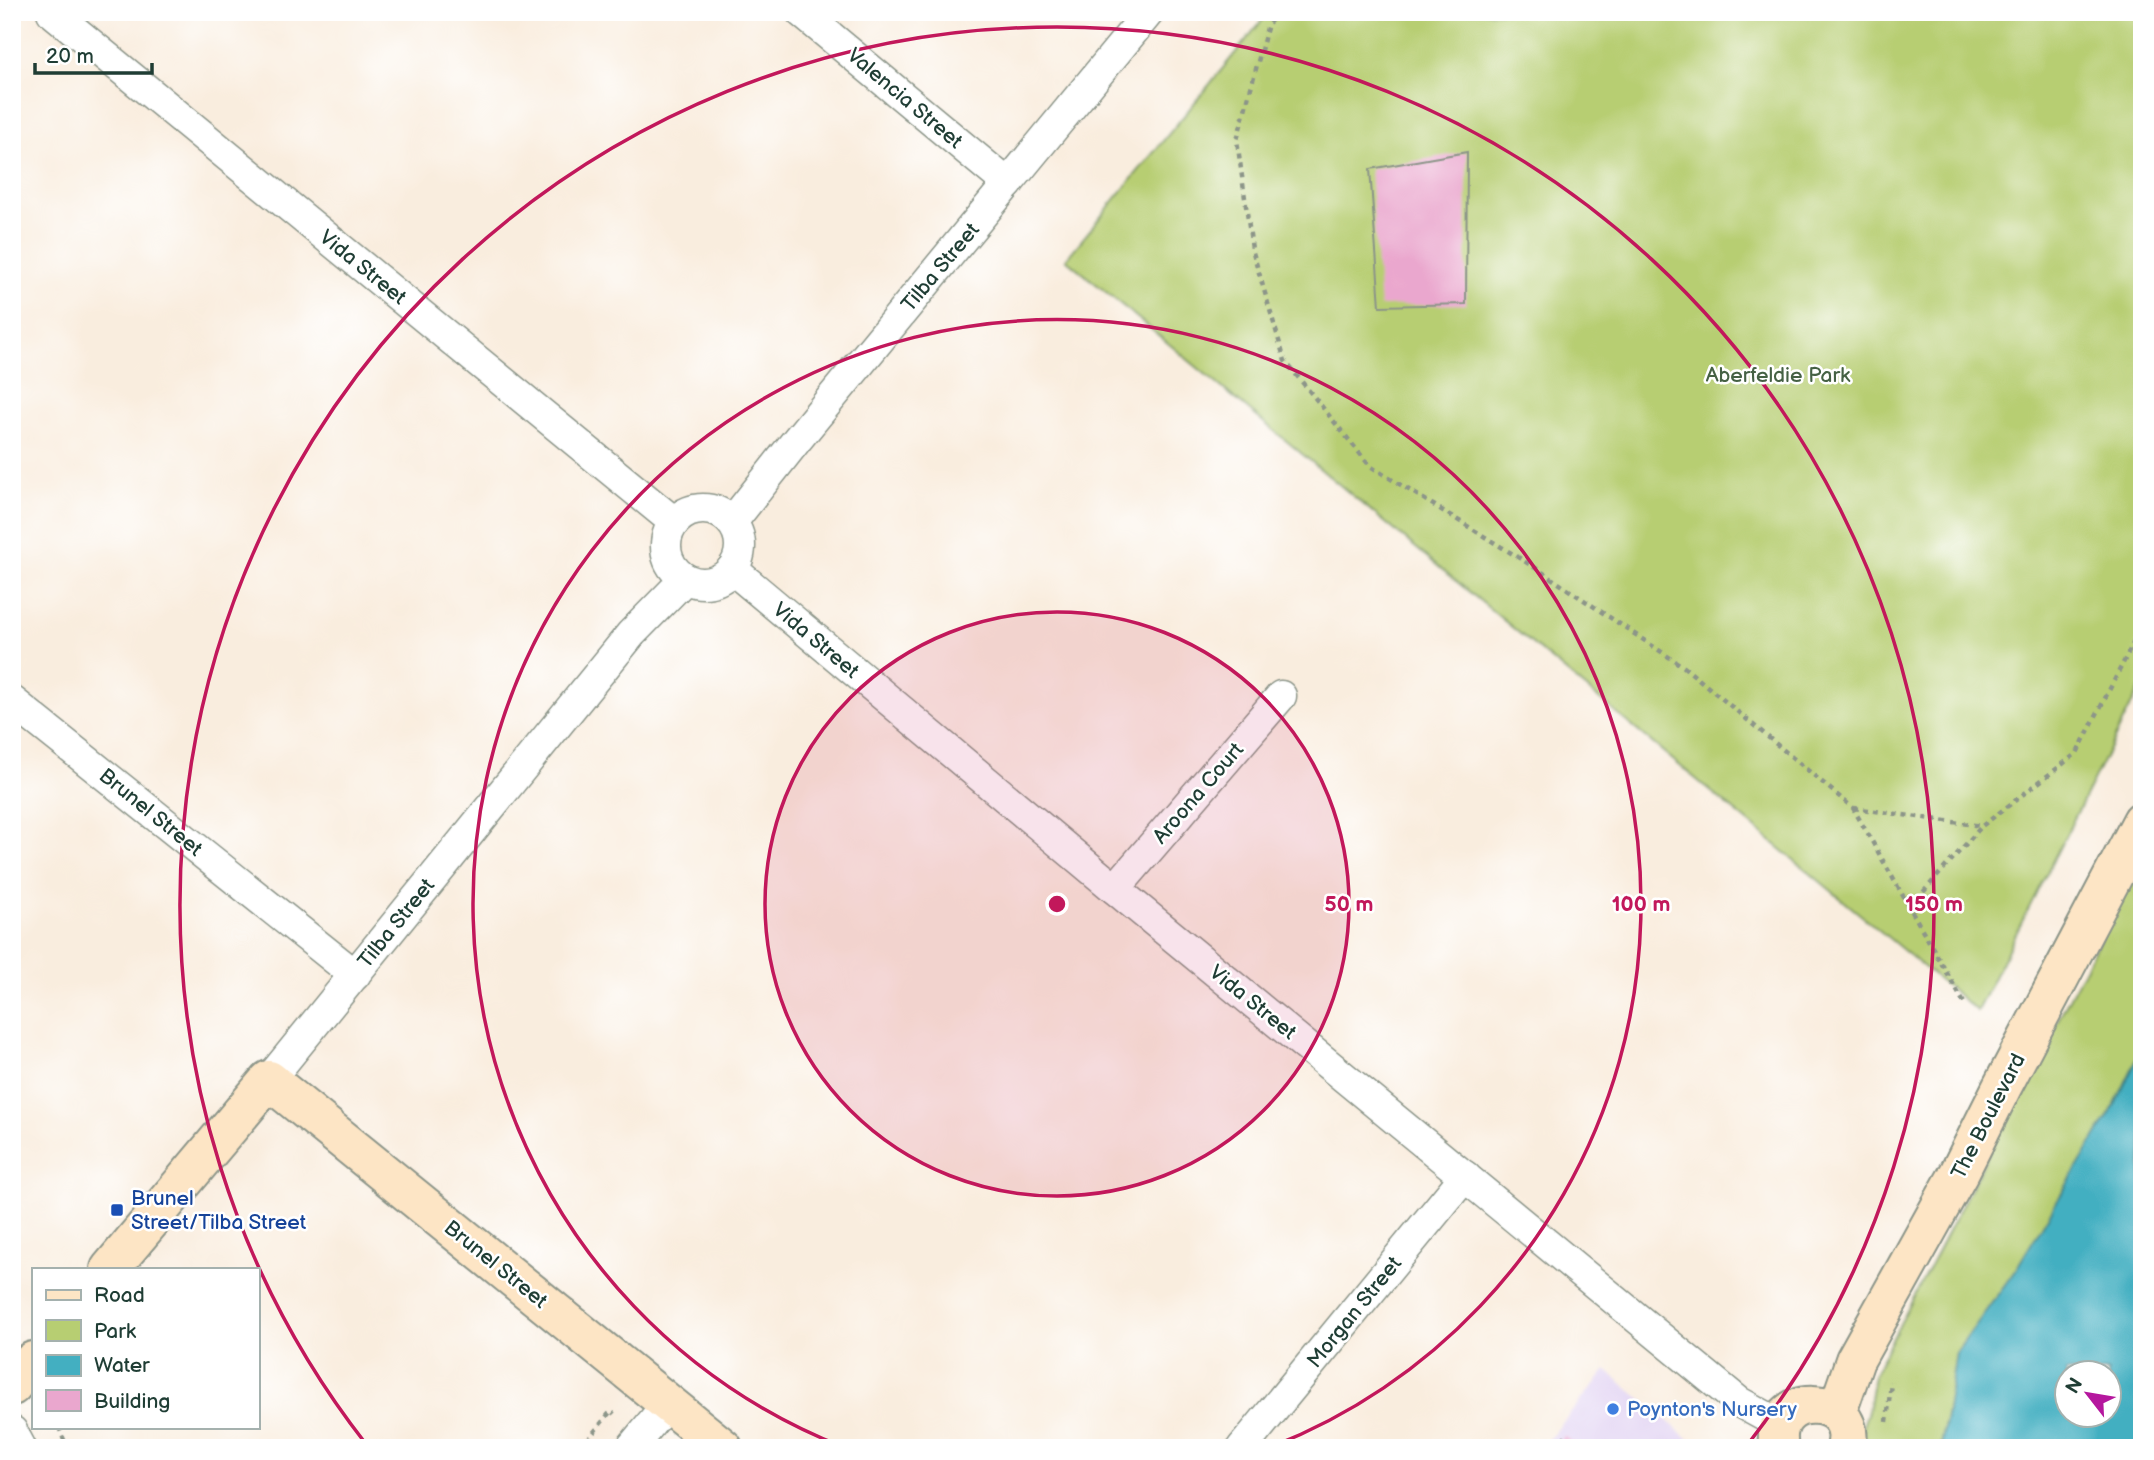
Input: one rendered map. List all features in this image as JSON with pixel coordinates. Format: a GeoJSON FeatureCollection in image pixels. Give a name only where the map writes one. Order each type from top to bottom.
{"type":"FeatureCollection","features":[{"type":"Feature","properties":{"kind":"street","name":"Vida Street"},"geometry":{"type":"LineString","coordinates":[[52,12],[674,522]]}},
{"type":"Feature","properties":{"kind":"street","name":"Valencia Street"},"geometry":{"type":"LineString","coordinates":[[801,12],[1008,184]]}},
{"type":"Feature","properties":{"kind":"street","name":"Tilba Street"},"geometry":{"type":"LineString","coordinates":[[732,522],[1149,12]]}},
{"type":"Feature","properties":{"kind":"street"},"geometry":{"type":"LineString","coordinates":[[695,509],[709,509],[721,513],[732,522],[738,534],[738,559],[732,569],[722,578],[710,583],[685,579],[675,571],[665,547],[667,534],[674,522],[683,513],[695,509]]}},
{"type":"Feature","properties":{"kind":"street","name":"Vida Street"},"geometry":{"type":"LineString","coordinates":[[732,569],[1115,889],[1780,1436]]}},
{"type":"Feature","properties":{"kind":"street","name":"Tilba Street"},"geometry":{"type":"LineString","coordinates":[[111,1268],[269,1080],[631,634],[685,579]]}},
{"type":"Feature","properties":{"kind":"street","name":"Aroona Court"},"geometry":{"type":"LineString","coordinates":[[1115,889],[1282,696]]}},
{"type":"Feature","properties":{"kind":"street","name":"Brunel Street"},"geometry":{"type":"LineString","coordinates":[[12,701],[355,975]]}},
{"type":"Feature","properties":{"kind":"street","name":"The Boulevard"},"geometry":{"type":"LineString","coordinates":[[1842,1430],[1855,1360],[1959,1173],[2142,821]]}},
{"type":"Feature","properties":{"kind":"street","name":"Brunel Street"},"geometry":{"type":"LineString","coordinates":[[269,1080],[723,1448]]}},
{"type":"Feature","properties":{"kind":"street","name":"Morgan Street"},"geometry":{"type":"LineString","coordinates":[[1242,1448],[1465,1176]]}},
{"type":"Feature","properties":{"kind":"street"},"geometry":{"type":"LineString","coordinates":[[12,1387],[32,1361]]}},
{"type":"Feature","properties":{"kind":"street"},"geometry":{"type":"LineString","coordinates":[[631,1448],[668,1403]]}},
{"type":"Feature","properties":{"kind":"street"},"geometry":{"type":"LineString","coordinates":[[1780,1436],[1787,1415],[1797,1408],[1813,1404],[1825,1405],[1842,1430]]}},
{"type":"Feature","properties":{"kind":"street"},"geometry":{"type":"LineString","coordinates":[[12,1431],[21,1448]]}},
{"type":"Feature","properties":{"kind":"path"},"geometry":{"type":"LineString","coordinates":[[1279,12],[1268,24],[1237,140],[1252,249],[1285,361],[1370,466],[1542,572],[1684,667],[1853,808],[1964,1003]]}},
{"type":"Feature","properties":{"kind":"path"},"geometry":{"type":"LineString","coordinates":[[1910,907],[1982,826],[2077,753],[2142,626]]}},
{"type":"Feature","properties":{"kind":"path"},"geometry":{"type":"LineString","coordinates":[[1853,808],[1982,826]]}},
{"type":"Feature","properties":{"kind":"path"},"geometry":{"type":"LineString","coordinates":[[59,1428],[67,1448]]}},
{"type":"Feature","properties":{"kind":"shaded area","name":"Poynton's Nursery"},"geometry":{"type":"Polygon","coordinates":[[[1606,1370],[1700,1448],[1542,1448],[1606,1370]]]}},
{"type":"Feature","properties":{"kind":"green space","name":"Aberfeldie Park"},"geometry":{"type":"Polygon","coordinates":[[[1269,12],[2142,12],[2142,684],[1977,1011],[1066,259],[1269,12]]]}},
{"type":"Feature","properties":{"kind":"green space"},"geometry":{"type":"Polygon","coordinates":[[[2142,858],[2142,1048],[2114,1107],[2016,1270],[1956,1353],[1941,1448],[1855,1448],[1868,1411],[1874,1374],[2142,858]]]}},
{"type":"Feature","properties":{"kind":"water"},"geometry":{"type":"Polygon","coordinates":[[[2142,1048],[2142,1448],[1941,1448],[1956,1353],[2016,1269],[2114,1107],[2142,1048]]]}},
{"type":"Feature","properties":{"kind":"building"},"geometry":{"type":"Polygon","coordinates":[[[1467,152],[1466,304],[1380,306],[1370,169],[1467,152]]]}},
{"type":"Feature","properties":{"kind":"building"},"geometry":{"type":"Polygon","coordinates":[[[1564,1436],[1579,1448],[1554,1448],[1564,1436]]]}},
{"type":"Feature","properties":{"kind":"place","name":"Brunel Street/Tilba Street"},"geometry":{"type":"Point","coordinates":[117,1210]}},
{"type":"Feature","properties":{"kind":"place","name":"Poynton's Nursery"},"geometry":{"type":"Point","coordinates":[1613,1409]}}]}
